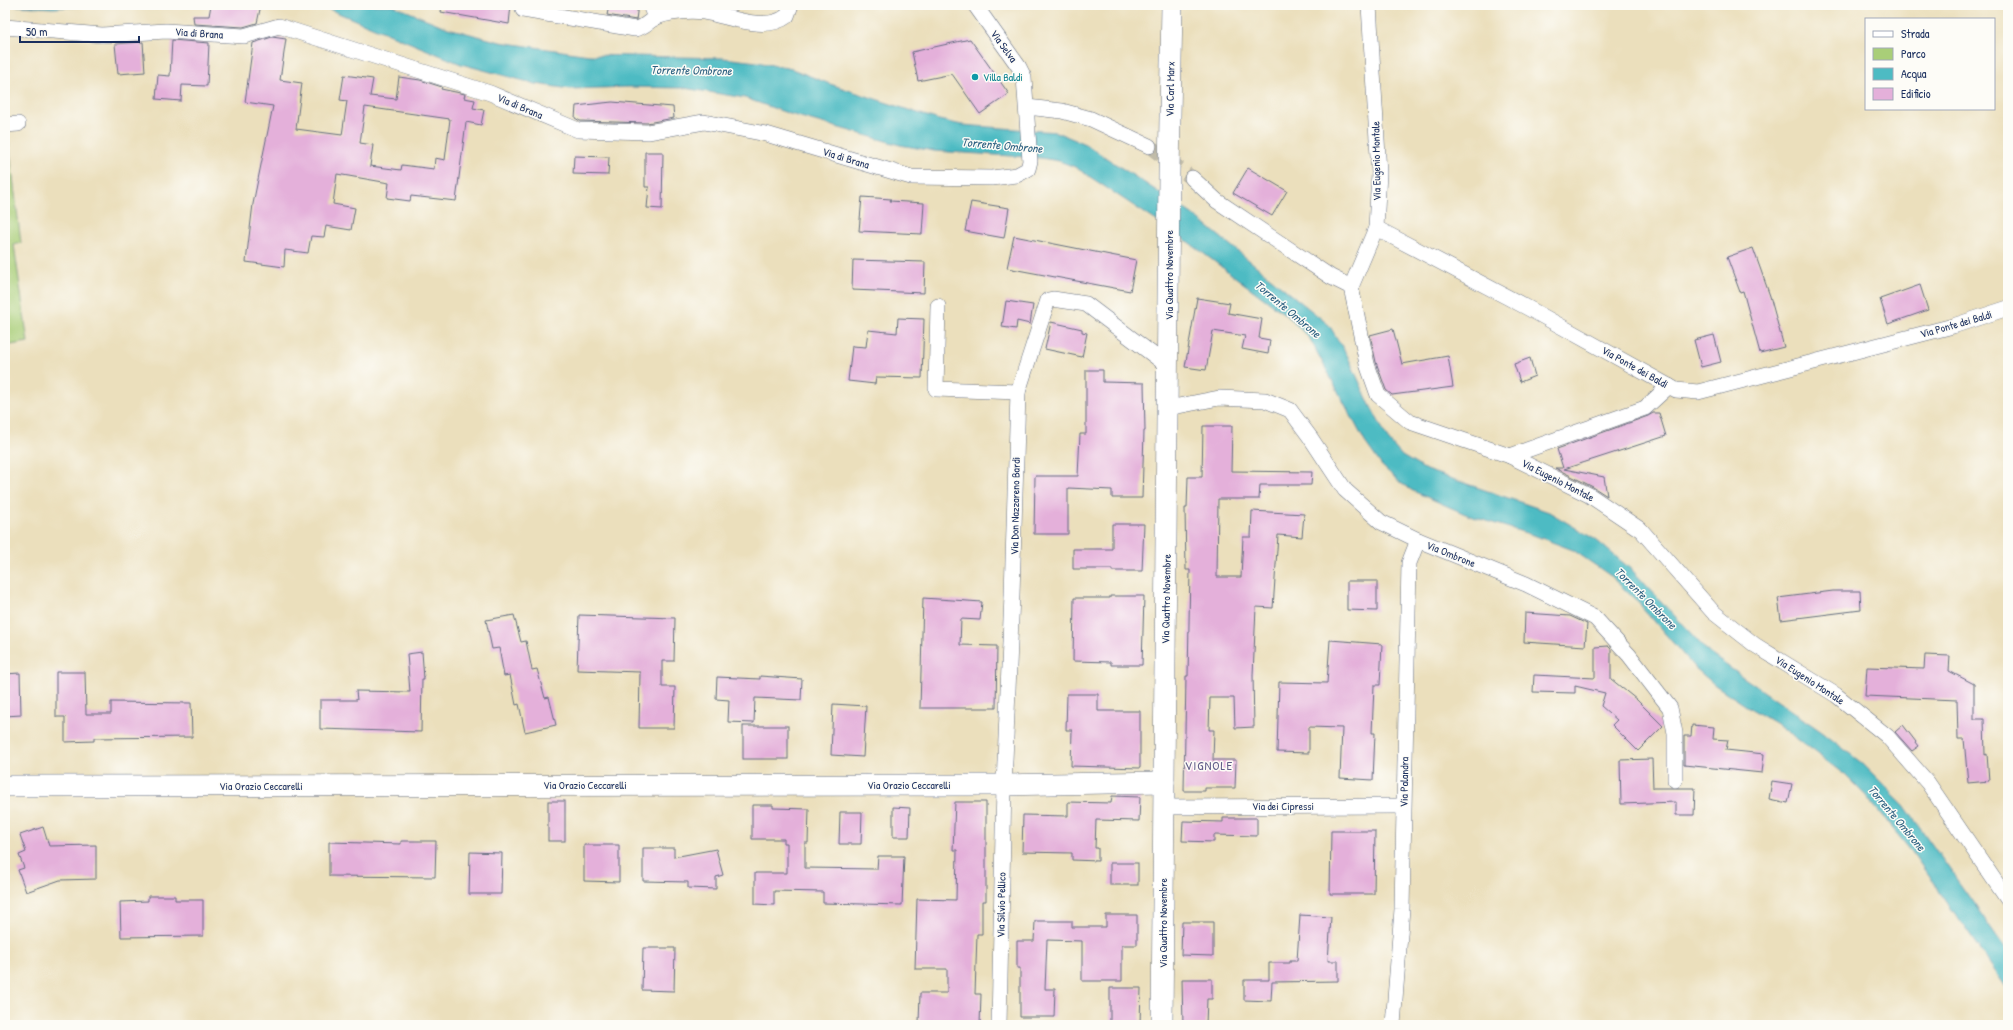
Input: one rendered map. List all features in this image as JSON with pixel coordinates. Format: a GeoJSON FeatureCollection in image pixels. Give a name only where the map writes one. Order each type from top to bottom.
{"type":"FeatureCollection","features":[{"type":"Feature","properties":{"kind":"street"},"geometry":{"type":"LineString","coordinates":[[523,10],[628,29],[640,28],[652,12],[671,13],[696,11],[750,22],[777,22],[787,16],[791,5]]}},
{"type":"Feature","properties":{"kind":"street","name":"Via Selva"},"geometry":{"type":"LineString","coordinates":[[975,5],[1019,66],[1024,77],[1028,112],[1030,161]]}},
{"type":"Feature","properties":{"kind":"street","name":"Via Carl Marx"},"geometry":{"type":"LineString","coordinates":[[1169,173],[1172,5]]}},
{"type":"Feature","properties":{"kind":"street","name":"Via Eugenio Montale"},"geometry":{"type":"LineString","coordinates":[[1369,5],[1379,173],[1376,228],[1351,287],[1367,364],[1378,395],[1410,422],[1510,456],[1590,495],[1641,530],[1713,612],[1755,644],[1836,696],[1887,736],[1928,783],[2008,900]]}},
{"type":"Feature","properties":{"kind":"street","name":"Via di Brana"},"geometry":{"type":"LineString","coordinates":[[5,27],[102,35],[166,31],[244,36],[279,26],[490,93],[578,130],[648,132],[704,122],[766,134],[911,177],[992,178],[1024,172],[1028,169],[1030,161]]}},
{"type":"Feature","properties":{"kind":"street"},"geometry":{"type":"LineString","coordinates":[[1028,112],[1062,111],[1091,119],[1149,146]]}},
{"type":"Feature","properties":{"kind":"street","name":"Via Quattro Novembre"},"geometry":{"type":"LineString","coordinates":[[1162,1025],[1169,173]]}},
{"type":"Feature","properties":{"kind":"street"},"geometry":{"type":"LineString","coordinates":[[1192,178],[1217,201],[1331,277],[1351,287]]}},
{"type":"Feature","properties":{"kind":"street","name":"Via Ponte dei Baldi"},"geometry":{"type":"LineString","coordinates":[[1376,228],[1528,308],[1676,390],[1698,392],[1953,326],[2008,308]]}},
{"type":"Feature","properties":{"kind":"street","name":"Via Don Nazzareno Bardi"},"geometry":{"type":"LineString","coordinates":[[1004,785],[1012,595],[1018,392],[1048,300],[1053,299],[1086,304],[1168,366]]}},
{"type":"Feature","properties":{"kind":"street"},"geometry":{"type":"LineString","coordinates":[[938,306],[936,389],[1018,392]]}},
{"type":"Feature","properties":{"kind":"street"},"geometry":{"type":"LineString","coordinates":[[1510,456],[1645,408],[1669,386]]}},
{"type":"Feature","properties":{"kind":"street","name":"Via Ombrone"},"geometry":{"type":"LineString","coordinates":[[1168,408],[1218,398],[1265,400],[1290,410],[1345,490],[1381,522],[1418,540],[1526,584],[1595,618],[1629,655],[1670,708],[1675,732],[1675,780]]}},
{"type":"Feature","properties":{"kind":"street","name":"Via Palandra"},"geometry":{"type":"LineString","coordinates":[[1394,1025],[1402,909],[1409,563],[1418,540]]}},
{"type":"Feature","properties":{"kind":"street","name":"Via Orazio Ceccarelli"},"geometry":{"type":"LineString","coordinates":[[5,786],[1004,785],[1164,782]]}},
{"type":"Feature","properties":{"kind":"street","name":"Via Silvio Pellico"},"geometry":{"type":"LineString","coordinates":[[999,1025],[1004,785]]}},
{"type":"Feature","properties":{"kind":"street","name":"Via dei Cipressi"},"geometry":{"type":"LineString","coordinates":[[1164,807],[1403,806]]}},
{"type":"Feature","properties":{"kind":"green space"},"geometry":{"type":"Polygon","coordinates":[[[5,128],[7,128],[21,243],[14,245],[28,342],[5,346],[5,128]]]}},
{"type":"Feature","properties":{"kind":"water"},"geometry":{"type":"Polygon","coordinates":[[[5,5],[104,5],[53,8],[5,5]]]}},
{"type":"Feature","properties":{"kind":"water","name":"Torrente Ombrone"},"geometry":{"type":"Polygon","coordinates":[[[319,5],[392,5],[448,28],[500,42],[589,55],[723,58],[757,62],[792,69],[830,84],[939,120],[962,125],[1056,132],[1085,144],[1192,214],[1329,325],[1347,355],[1370,405],[1389,441],[1402,456],[1426,470],[1549,512],[1596,540],[1633,571],[1710,654],[1822,732],[1863,764],[1904,805],[2008,952],[2008,990],[1912,852],[1866,796],[1845,775],[1780,726],[1715,685],[1693,666],[1636,600],[1608,574],[1573,550],[1536,536],[1470,516],[1413,491],[1402,484],[1382,466],[1365,442],[1310,339],[1290,318],[1187,241],[1075,167],[1059,161],[1041,158],[934,151],[900,145],[790,114],[745,98],[684,88],[628,87],[570,89],[536,84],[461,64],[319,5]]]}},
{"type":"Feature","properties":{"kind":"building"},"geometry":{"type":"Polygon","coordinates":[[[211,5],[261,5],[257,23],[243,27],[194,24],[193,16],[209,16],[211,5]]]}},
{"type":"Feature","properties":{"kind":"building"},"geometry":{"type":"Polygon","coordinates":[[[442,5],[511,5],[509,24],[441,12],[442,5]]]}},
{"type":"Feature","properties":{"kind":"building"},"geometry":{"type":"Polygon","coordinates":[[[620,5],[638,5],[636,20],[607,15],[609,6],[620,7],[620,5]]]}},
{"type":"Feature","properties":{"kind":"building"},"geometry":{"type":"Polygon","coordinates":[[[272,37],[286,39],[280,80],[302,83],[296,129],[342,135],[347,101],[340,100],[344,75],[373,79],[370,96],[396,99],[399,77],[420,80],[442,87],[441,89],[465,94],[464,98],[475,100],[473,108],[484,110],[481,125],[466,122],[456,201],[411,196],[410,201],[387,198],[389,183],[337,174],[333,204],[355,208],[351,230],[326,226],[324,237],[311,236],[308,253],[285,250],[284,267],[246,262],[253,204],[273,106],[245,102],[253,43],[272,37]],[[365,107],[360,143],[373,145],[370,166],[401,170],[402,165],[434,169],[435,158],[445,160],[450,119],[365,107]]]}},
{"type":"Feature","properties":{"kind":"building","name":"Villa Baldi"},"geometry":{"type":"Polygon","coordinates":[[[970,39],[1009,94],[980,114],[952,74],[918,81],[912,52],[970,39]]]}},
{"type":"Feature","properties":{"kind":"building"},"geometry":{"type":"Polygon","coordinates":[[[172,40],[209,43],[207,86],[182,85],[181,101],[156,99],[158,75],[170,76],[172,40]]]}},
{"type":"Feature","properties":{"kind":"building"},"geometry":{"type":"Polygon","coordinates":[[[143,42],[145,72],[118,74],[115,44],[143,42]]]}},
{"type":"Feature","properties":{"kind":"building"},"geometry":{"type":"Polygon","coordinates":[[[612,102],[673,107],[674,118],[647,123],[580,121],[575,118],[576,106],[612,102]]]}},
{"type":"Feature","properties":{"kind":"building"},"geometry":{"type":"Polygon","coordinates":[[[645,152],[663,152],[662,209],[647,208],[649,187],[645,187],[645,152]]]}},
{"type":"Feature","properties":{"kind":"building"},"geometry":{"type":"Polygon","coordinates":[[[574,156],[609,157],[608,175],[573,174],[574,156]]]}},
{"type":"Feature","properties":{"kind":"building"},"geometry":{"type":"Polygon","coordinates":[[[1248,168],[1287,191],[1272,216],[1233,193],[1248,168]]]}},
{"type":"Feature","properties":{"kind":"building"},"geometry":{"type":"Polygon","coordinates":[[[862,197],[891,199],[890,201],[924,203],[922,234],[859,231],[862,197]]]}},
{"type":"Feature","properties":{"kind":"building"},"geometry":{"type":"Polygon","coordinates":[[[971,202],[1009,208],[1004,238],[965,231],[971,202]]]}},
{"type":"Feature","properties":{"kind":"building"},"geometry":{"type":"Polygon","coordinates":[[[1014,236],[1136,260],[1130,291],[1007,268],[1014,236]]]}},
{"type":"Feature","properties":{"kind":"building"},"geometry":{"type":"Polygon","coordinates":[[[1753,248],[1770,296],[1784,347],[1760,353],[1743,291],[1740,292],[1727,257],[1753,248]]]}},
{"type":"Feature","properties":{"kind":"building"},"geometry":{"type":"Polygon","coordinates":[[[853,260],[925,262],[924,293],[852,290],[853,260]]]}},
{"type":"Feature","properties":{"kind":"building"},"geometry":{"type":"Polygon","coordinates":[[[1920,285],[1928,310],[1888,324],[1880,299],[1920,285]]]}},
{"type":"Feature","properties":{"kind":"building"},"geometry":{"type":"Polygon","coordinates":[[[1197,298],[1230,303],[1228,313],[1262,319],[1259,338],[1270,340],[1268,354],[1242,349],[1245,336],[1213,331],[1206,370],[1185,367],[1197,298]]]}},
{"type":"Feature","properties":{"kind":"building"},"geometry":{"type":"Polygon","coordinates":[[[1006,301],[1033,305],[1030,324],[1017,321],[1016,329],[1002,327],[1006,301]]]}},
{"type":"Feature","properties":{"kind":"building"},"geometry":{"type":"Polygon","coordinates":[[[898,318],[924,319],[922,378],[876,377],[875,384],[848,381],[852,346],[866,347],[868,330],[897,333],[898,318]]]}},
{"type":"Feature","properties":{"kind":"building"},"geometry":{"type":"Polygon","coordinates":[[[1051,322],[1082,329],[1082,332],[1087,333],[1082,357],[1045,349],[1051,322]]]}},
{"type":"Feature","properties":{"kind":"building"},"geometry":{"type":"Polygon","coordinates":[[[1393,329],[1402,364],[1448,356],[1453,387],[1392,395],[1386,390],[1376,362],[1370,335],[1393,329]]]}},
{"type":"Feature","properties":{"kind":"building"},"geometry":{"type":"Polygon","coordinates":[[[1714,335],[1721,362],[1701,367],[1694,340],[1714,335]]]}},
{"type":"Feature","properties":{"kind":"building"},"geometry":{"type":"Polygon","coordinates":[[[1530,358],[1535,376],[1520,382],[1514,364],[1530,358]]]}},
{"type":"Feature","properties":{"kind":"building"},"geometry":{"type":"Polygon","coordinates":[[[1086,370],[1103,370],[1103,382],[1144,383],[1145,431],[1142,498],[1112,498],[1112,490],[1068,488],[1068,534],[1034,534],[1035,476],[1078,476],[1080,434],[1086,434],[1086,370]]]}},
{"type":"Feature","properties":{"kind":"building"},"geometry":{"type":"Polygon","coordinates":[[[1653,413],[1659,413],[1666,436],[1564,469],[1604,477],[1607,496],[1593,487],[1555,468],[1563,468],[1557,449],[1653,413]]]}},
{"type":"Feature","properties":{"kind":"building"},"geometry":{"type":"Polygon","coordinates":[[[1203,426],[1232,426],[1231,471],[1312,472],[1311,485],[1260,485],[1259,499],[1218,499],[1217,577],[1241,577],[1243,537],[1251,537],[1252,511],[1304,514],[1302,537],[1278,535],[1273,608],[1256,607],[1253,675],[1254,727],[1235,728],[1234,698],[1210,698],[1209,730],[1214,730],[1213,760],[1236,760],[1235,788],[1205,788],[1205,791],[1184,791],[1190,570],[1186,570],[1185,508],[1187,508],[1188,477],[1202,477],[1203,426]]]}},
{"type":"Feature","properties":{"kind":"building"},"geometry":{"type":"Polygon","coordinates":[[[1112,524],[1144,524],[1142,571],[1073,569],[1073,549],[1112,549],[1112,524]]]}},
{"type":"Feature","properties":{"kind":"building"},"geometry":{"type":"Polygon","coordinates":[[[1347,581],[1377,581],[1377,611],[1347,610],[1347,581]]]}},
{"type":"Feature","properties":{"kind":"building"},"geometry":{"type":"Polygon","coordinates":[[[1833,591],[1860,591],[1861,610],[1781,620],[1778,598],[1833,591]]]}},
{"type":"Feature","properties":{"kind":"building"},"geometry":{"type":"Polygon","coordinates":[[[1110,596],[1144,596],[1142,665],[1111,665],[1111,662],[1073,661],[1074,598],[1110,598],[1110,596]]]}},
{"type":"Feature","properties":{"kind":"building"},"geometry":{"type":"Polygon","coordinates":[[[923,598],[982,602],[980,620],[961,619],[960,645],[997,646],[996,708],[920,708],[923,598]]]}},
{"type":"Feature","properties":{"kind":"building"},"geometry":{"type":"Polygon","coordinates":[[[1525,613],[1570,616],[1587,624],[1585,646],[1524,642],[1525,613]]]}},
{"type":"Feature","properties":{"kind":"building"},"geometry":{"type":"Polygon","coordinates":[[[514,615],[521,642],[526,641],[532,670],[537,669],[545,698],[549,697],[556,725],[525,732],[519,704],[516,705],[510,675],[504,676],[499,648],[492,649],[486,620],[514,615]]]}},
{"type":"Feature","properties":{"kind":"building"},"geometry":{"type":"Polygon","coordinates":[[[579,615],[675,618],[674,661],[662,661],[662,687],[675,687],[674,728],[639,728],[640,672],[577,670],[579,615]]]}},
{"type":"Feature","properties":{"kind":"building"},"geometry":{"type":"Polygon","coordinates":[[[1330,640],[1382,644],[1380,685],[1374,685],[1372,733],[1375,733],[1373,780],[1340,778],[1342,728],[1309,727],[1309,753],[1277,752],[1279,682],[1327,683],[1330,640]]]}},
{"type":"Feature","properties":{"kind":"building"},"geometry":{"type":"Polygon","coordinates":[[[1608,646],[1611,649],[1611,679],[1637,700],[1663,726],[1638,751],[1612,725],[1617,720],[1601,706],[1605,693],[1575,686],[1575,693],[1533,692],[1534,675],[1595,678],[1595,647],[1608,646]]]}},
{"type":"Feature","properties":{"kind":"building"},"geometry":{"type":"Polygon","coordinates":[[[422,652],[424,679],[422,679],[421,732],[320,729],[320,700],[357,700],[356,691],[410,692],[407,654],[422,652]]]}},
{"type":"Feature","properties":{"kind":"building"},"geometry":{"type":"Polygon","coordinates":[[[1925,655],[1950,656],[1949,671],[1974,684],[1974,719],[1984,719],[1985,755],[1987,754],[1989,781],[1968,783],[1964,739],[1958,739],[1957,700],[1865,696],[1867,667],[1924,669],[1925,655]]]}},
{"type":"Feature","properties":{"kind":"building"},"geometry":{"type":"Polygon","coordinates":[[[56,672],[85,672],[86,714],[111,714],[111,702],[191,703],[192,737],[94,738],[94,741],[65,742],[65,717],[56,717],[56,672]]]}},
{"type":"Feature","properties":{"kind":"building"},"geometry":{"type":"Polygon","coordinates":[[[20,673],[21,715],[5,716],[5,674],[20,673]]]}},
{"type":"Feature","properties":{"kind":"building"},"geometry":{"type":"Polygon","coordinates":[[[760,676],[802,679],[801,700],[755,698],[754,723],[728,722],[729,700],[716,699],[717,677],[760,679],[760,676]]]}},
{"type":"Feature","properties":{"kind":"building"},"geometry":{"type":"Polygon","coordinates":[[[1067,694],[1098,694],[1098,711],[1140,711],[1140,768],[1071,766],[1072,730],[1066,730],[1067,694]]]}},
{"type":"Feature","properties":{"kind":"building"},"geometry":{"type":"Polygon","coordinates":[[[833,704],[866,706],[863,757],[831,755],[833,704]]]}},
{"type":"Feature","properties":{"kind":"building"},"geometry":{"type":"Polygon","coordinates":[[[1692,725],[1714,727],[1713,739],[1728,740],[1726,750],[1764,754],[1762,773],[1684,765],[1684,736],[1691,736],[1692,725]]]}},
{"type":"Feature","properties":{"kind":"building"},"geometry":{"type":"Polygon","coordinates":[[[1903,725],[1919,746],[1912,751],[1895,732],[1903,725]]]}},
{"type":"Feature","properties":{"kind":"building"},"geometry":{"type":"Polygon","coordinates":[[[743,726],[788,726],[788,759],[743,759],[743,726]]]}},
{"type":"Feature","properties":{"kind":"building"},"geometry":{"type":"Polygon","coordinates":[[[1652,759],[1653,788],[1695,788],[1694,815],[1676,815],[1676,802],[1621,804],[1620,760],[1652,759]]]}},
{"type":"Feature","properties":{"kind":"building"},"geometry":{"type":"Polygon","coordinates":[[[1772,781],[1792,784],[1788,803],[1769,799],[1772,781]]]}},
{"type":"Feature","properties":{"kind":"building"},"geometry":{"type":"Polygon","coordinates":[[[1112,796],[1140,797],[1139,821],[1096,820],[1095,848],[1098,848],[1098,861],[1072,860],[1072,853],[1022,852],[1023,815],[1068,816],[1068,802],[1111,803],[1112,796]]]}},
{"type":"Feature","properties":{"kind":"building"},"geometry":{"type":"Polygon","coordinates":[[[548,801],[565,801],[565,841],[548,841],[548,801]]]}},
{"type":"Feature","properties":{"kind":"building"},"geometry":{"type":"Polygon","coordinates":[[[955,802],[986,802],[986,901],[982,901],[982,934],[977,934],[975,994],[981,994],[980,1025],[919,1023],[920,993],[947,993],[947,969],[915,969],[917,899],[956,900],[957,850],[953,850],[955,802]]]}},
{"type":"Feature","properties":{"kind":"building"},"geometry":{"type":"Polygon","coordinates":[[[752,805],[773,805],[773,808],[809,809],[808,843],[805,843],[805,868],[877,869],[878,856],[904,856],[902,905],[823,903],[823,892],[774,891],[774,905],[755,904],[755,873],[787,873],[787,843],[784,843],[784,839],[752,839],[752,805]]]}},
{"type":"Feature","properties":{"kind":"building"},"geometry":{"type":"Polygon","coordinates":[[[893,807],[910,808],[909,837],[893,837],[893,807]]]}},
{"type":"Feature","properties":{"kind":"building"},"geometry":{"type":"Polygon","coordinates":[[[840,812],[862,812],[861,844],[839,844],[840,812]]]}},
{"type":"Feature","properties":{"kind":"building"},"geometry":{"type":"Polygon","coordinates":[[[1223,818],[1257,818],[1257,836],[1214,835],[1214,842],[1182,841],[1183,821],[1223,822],[1223,818]]]}},
{"type":"Feature","properties":{"kind":"building"},"geometry":{"type":"Polygon","coordinates":[[[43,827],[49,846],[96,845],[96,879],[60,880],[26,892],[18,870],[24,868],[19,855],[26,852],[20,835],[43,827]]]}},
{"type":"Feature","properties":{"kind":"building"},"geometry":{"type":"Polygon","coordinates":[[[1331,831],[1375,831],[1374,894],[1330,894],[1331,831]]]}},
{"type":"Feature","properties":{"kind":"building"},"geometry":{"type":"Polygon","coordinates":[[[401,841],[436,841],[435,877],[329,876],[329,842],[401,844],[401,841]]]}},
{"type":"Feature","properties":{"kind":"building"},"geometry":{"type":"Polygon","coordinates":[[[584,845],[619,845],[619,882],[584,881],[584,845]]]}},
{"type":"Feature","properties":{"kind":"building"},"geometry":{"type":"Polygon","coordinates":[[[643,848],[674,848],[674,857],[716,849],[723,875],[716,877],[716,889],[688,888],[688,882],[643,881],[643,848]]]}},
{"type":"Feature","properties":{"kind":"building"},"geometry":{"type":"Polygon","coordinates":[[[470,852],[502,853],[501,894],[469,894],[470,852]]]}},
{"type":"Feature","properties":{"kind":"building"},"geometry":{"type":"Polygon","coordinates":[[[1110,863],[1138,863],[1138,885],[1110,885],[1110,863]]]}},
{"type":"Feature","properties":{"kind":"building"},"geometry":{"type":"Polygon","coordinates":[[[148,896],[175,896],[175,900],[203,900],[203,936],[121,937],[120,902],[148,901],[148,896]]]}},
{"type":"Feature","properties":{"kind":"building"},"geometry":{"type":"Polygon","coordinates":[[[1106,915],[1137,915],[1137,945],[1122,945],[1122,981],[1082,981],[1082,941],[1047,940],[1045,989],[1055,989],[1054,1017],[1020,1017],[1020,968],[1017,968],[1017,941],[1034,941],[1035,921],[1072,921],[1072,927],[1106,927],[1106,915]]]}},
{"type":"Feature","properties":{"kind":"building"},"geometry":{"type":"Polygon","coordinates":[[[1300,915],[1331,917],[1328,961],[1338,961],[1338,981],[1272,982],[1271,1001],[1244,1000],[1244,980],[1269,980],[1269,963],[1290,963],[1290,961],[1297,961],[1300,915]]]}},
{"type":"Feature","properties":{"kind":"building"},"geometry":{"type":"Polygon","coordinates":[[[1182,922],[1213,922],[1213,956],[1181,955],[1182,922]]]}},
{"type":"Feature","properties":{"kind":"building"},"geometry":{"type":"Polygon","coordinates":[[[643,948],[675,948],[674,991],[642,990],[643,948]]]}},
{"type":"Feature","properties":{"kind":"building"},"geometry":{"type":"Polygon","coordinates":[[[1182,979],[1212,979],[1212,999],[1207,999],[1206,1025],[1183,1025],[1182,979]]]}},
{"type":"Feature","properties":{"kind":"building"},"geometry":{"type":"Polygon","coordinates":[[[1110,988],[1141,988],[1140,1025],[1110,1025],[1110,988]]]}},
{"type":"Feature","properties":{"kind":"tunnel"},"geometry":{"type":"LineString","coordinates":[[1149,146],[1192,178]]}},
{"type":"Feature","properties":{"kind":"place","name":"Villa Baldi"},"geometry":{"type":"Point","coordinates":[975,77]}},
{"type":"Feature","properties":{"kind":"district","name":"VIGNOLE"},"geometry":{"type":"Point","coordinates":[1209,765]}}]}
